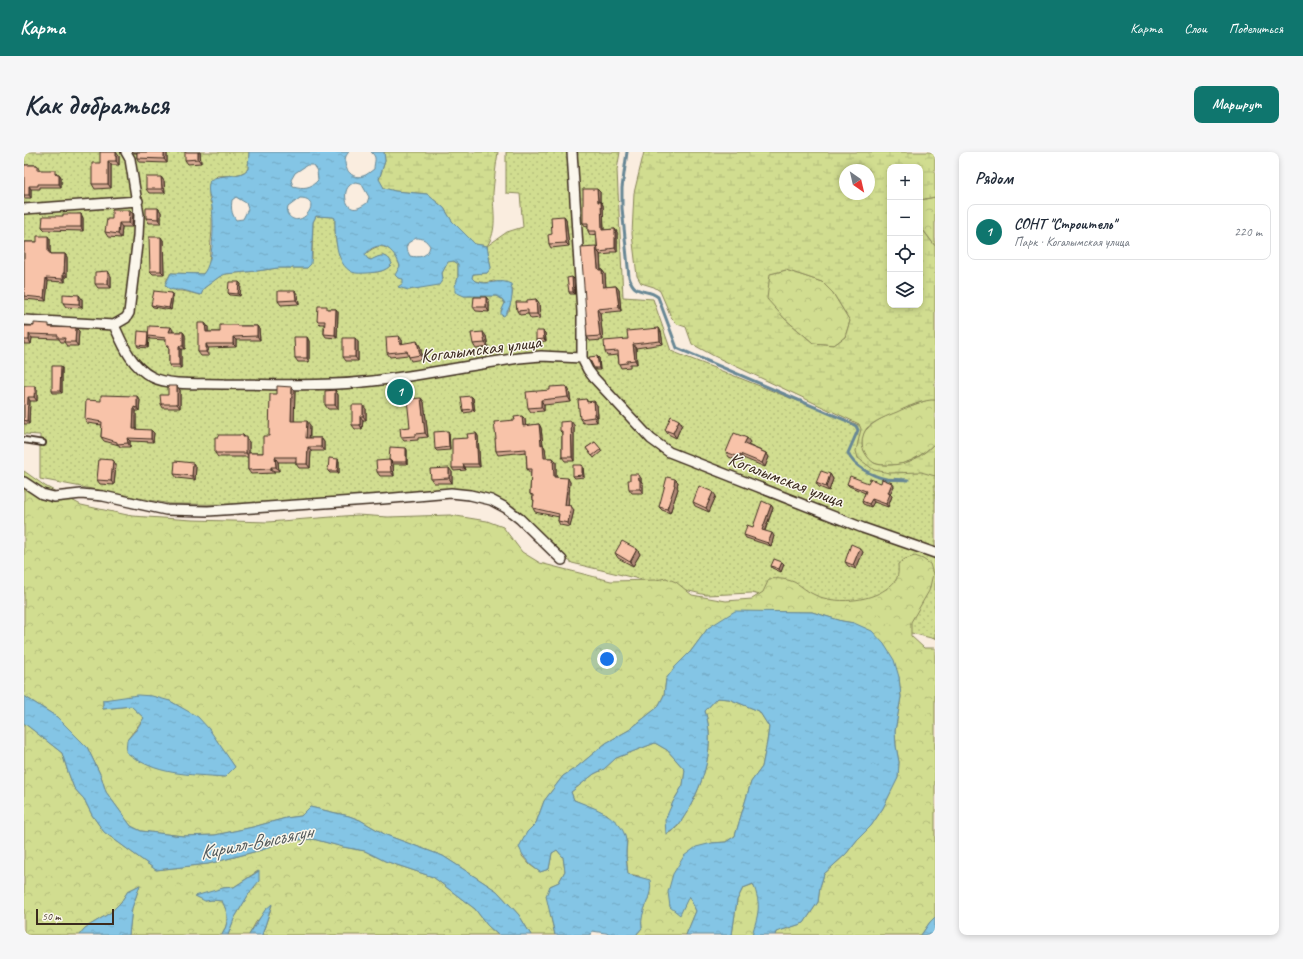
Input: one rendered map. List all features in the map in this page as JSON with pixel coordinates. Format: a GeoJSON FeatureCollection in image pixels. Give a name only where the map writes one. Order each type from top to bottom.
{"type":"FeatureCollection","features":[{"type":"Feature","properties":{"kind":"street"},"geometry":{"type":"LineString","coordinates":[[24,320],[114,325],[126,318],[129,313],[139,215],[138,201],[130,159],[126,152]]}},
{"type":"Feature","properties":{"kind":"street"},"geometry":{"type":"LineString","coordinates":[[572,152],[582,312],[582,358]]}},
{"type":"Feature","properties":{"kind":"street"},"geometry":{"type":"LineString","coordinates":[[24,208],[138,201]]}},
{"type":"Feature","properties":{"kind":"street","name":"Когалымская улица"},"geometry":{"type":"LineString","coordinates":[[114,325],[125,349],[133,361],[143,371],[154,378],[184,383],[312,384],[372,381],[519,358],[541,356],[582,358],[594,378],[651,439],[669,452],[863,528],[935,554]]}},
{"type":"Feature","properties":{"kind":"street"},"geometry":{"type":"LineString","coordinates":[[24,482],[42,494],[54,497],[81,494],[103,496],[166,510],[208,511],[383,500],[451,493],[470,495],[491,500],[506,508],[520,519],[562,560]]}},
{"type":"Feature","properties":{"kind":"lane"},"geometry":{"type":"LineString","coordinates":[[24,440],[43,443]]}},
{"type":"Feature","properties":{"kind":"green space"},"geometry":{"type":"Polygon","coordinates":[[[24,152],[249,152],[248,169],[245,172],[217,176],[209,184],[209,198],[212,206],[212,230],[209,263],[203,274],[171,273],[166,281],[176,291],[201,295],[204,288],[225,274],[278,268],[307,268],[312,258],[313,222],[316,216],[334,217],[337,247],[344,264],[369,272],[387,269],[392,264],[388,258],[381,256],[372,260],[368,259],[364,255],[377,247],[387,248],[396,256],[408,290],[419,288],[443,279],[442,273],[448,261],[454,261],[458,264],[458,278],[455,286],[464,296],[496,296],[502,299],[505,304],[501,312],[509,311],[513,290],[494,281],[484,283],[475,281],[472,278],[473,274],[487,273],[491,268],[487,246],[507,232],[523,227],[520,194],[506,193],[506,152],[620,152],[617,170],[623,297],[653,299],[671,351],[935,455],[935,639],[752,593],[706,595],[572,563],[477,491],[396,502],[336,505],[170,504],[40,479],[40,435],[24,434],[24,152]]]}},
{"type":"Feature","properties":{"kind":"green space"},"geometry":{"type":"Polygon","coordinates":[[[384,152],[498,152],[493,193],[494,227],[493,234],[487,246],[475,244],[452,221],[444,208],[427,194],[395,191],[384,188],[379,180],[385,161],[384,152]]]}},
{"type":"Feature","properties":{"kind":"green space"},"geometry":{"type":"Polygon","coordinates":[[[644,152],[935,152],[935,197],[923,199],[923,164],[887,164],[887,308],[923,308],[923,230],[935,246],[935,400],[916,404],[874,423],[867,428],[862,445],[866,455],[874,463],[892,465],[902,464],[914,459],[923,454],[935,443],[935,476],[921,472],[890,473],[874,470],[858,458],[856,451],[861,429],[859,424],[714,356],[692,344],[686,327],[677,324],[672,319],[660,291],[654,287],[641,283],[637,276],[632,234],[634,193],[644,152]],[[786,270],[770,274],[767,299],[785,319],[813,343],[834,345],[845,337],[850,321],[833,293],[822,282],[786,270]]]}},
{"type":"Feature","properties":{"kind":"green space"},"geometry":{"type":"Polygon","coordinates":[[[935,197],[935,246],[923,230],[923,199],[935,197]]]}},
{"type":"Feature","properties":{"kind":"green space"},"geometry":{"type":"Polygon","coordinates":[[[786,270],[822,282],[833,293],[850,321],[845,337],[834,345],[813,343],[785,319],[766,299],[769,274],[786,270]]]}},
{"type":"Feature","properties":{"kind":"green space"},"geometry":{"type":"Polygon","coordinates":[[[931,399],[935,400],[935,443],[920,455],[902,464],[882,465],[874,463],[870,460],[862,445],[865,431],[880,419],[888,415],[906,407],[931,399]]]}},
{"type":"Feature","properties":{"kind":"green space"},"geometry":{"type":"Polygon","coordinates":[[[24,471],[45,486],[81,505],[132,516],[192,520],[268,522],[357,515],[388,517],[450,515],[487,521],[503,527],[522,552],[540,563],[611,581],[656,580],[666,578],[676,582],[692,595],[726,601],[752,599],[763,592],[769,579],[785,579],[794,582],[812,594],[832,600],[851,600],[870,597],[886,589],[895,581],[898,573],[898,564],[905,559],[915,556],[930,564],[933,574],[929,591],[911,622],[911,636],[924,648],[935,648],[935,917],[921,935],[775,935],[776,932],[804,923],[818,902],[824,874],[846,854],[871,826],[883,808],[898,777],[899,762],[895,731],[901,697],[899,677],[854,623],[812,612],[775,612],[708,628],[691,651],[675,667],[666,679],[664,695],[658,707],[629,730],[606,743],[577,767],[563,776],[544,801],[536,823],[527,832],[522,856],[530,865],[540,872],[549,869],[552,853],[557,850],[563,857],[565,871],[559,882],[550,886],[551,918],[555,935],[531,935],[519,915],[497,891],[443,856],[386,835],[360,820],[349,816],[310,807],[301,816],[286,818],[215,835],[183,836],[141,831],[131,826],[106,792],[101,776],[87,747],[57,717],[24,696],[24,471]],[[118,699],[103,700],[103,709],[131,706],[144,718],[127,740],[206,775],[224,777],[235,767],[222,749],[182,708],[170,701],[118,699]]]}},
{"type":"Feature","properties":{"kind":"green space"},"geometry":{"type":"Polygon","coordinates":[[[717,698],[729,699],[759,711],[769,727],[762,767],[751,782],[735,836],[726,842],[712,843],[689,896],[696,911],[686,935],[636,935],[642,928],[641,919],[649,895],[639,876],[628,874],[626,854],[627,841],[607,814],[574,800],[571,792],[594,774],[604,769],[616,758],[655,743],[667,750],[685,770],[683,785],[673,802],[667,834],[671,832],[679,825],[699,788],[709,750],[708,724],[705,711],[717,698]]]}},
{"type":"Feature","properties":{"kind":"green space"},"geometry":{"type":"Polygon","coordinates":[[[24,723],[62,753],[74,788],[84,799],[92,815],[104,832],[156,870],[208,864],[265,849],[282,841],[313,839],[365,851],[385,861],[433,877],[475,909],[487,925],[498,935],[262,935],[272,905],[256,922],[249,935],[228,935],[234,919],[250,892],[254,889],[258,871],[234,887],[223,888],[205,901],[222,901],[227,914],[227,922],[222,935],[129,935],[132,908],[140,885],[128,891],[121,902],[110,913],[85,928],[79,935],[24,935],[24,723]]]}},
{"type":"Feature","properties":{"kind":"green space"},"geometry":{"type":"Polygon","coordinates":[[[754,884],[760,902],[757,920],[752,935],[732,935],[737,900],[743,888],[754,884]]]}},
{"type":"Feature","properties":{"kind":"water"},"geometry":{"type":"Polygon","coordinates":[[[249,152],[349,152],[346,156],[345,165],[350,173],[358,177],[367,174],[374,169],[375,158],[371,152],[384,152],[385,161],[379,179],[384,188],[395,191],[427,194],[444,208],[452,221],[475,244],[487,246],[491,268],[487,273],[473,274],[472,278],[481,283],[501,281],[511,284],[512,296],[508,309],[504,316],[501,315],[505,303],[502,299],[496,296],[464,296],[455,292],[455,286],[458,278],[458,264],[454,261],[448,262],[442,273],[443,279],[439,285],[408,290],[398,287],[403,283],[403,279],[398,278],[395,275],[400,266],[394,254],[384,246],[379,246],[369,250],[365,255],[371,260],[381,256],[388,258],[392,264],[389,267],[377,272],[352,272],[346,268],[339,256],[335,232],[335,218],[333,217],[316,216],[313,222],[311,264],[307,268],[278,268],[225,274],[204,288],[201,295],[184,290],[173,290],[169,288],[165,285],[171,273],[203,274],[207,268],[211,252],[213,233],[212,207],[209,191],[210,180],[240,174],[248,169],[249,152]],[[307,165],[295,173],[291,180],[293,186],[307,187],[313,185],[318,180],[317,171],[313,165],[307,165]],[[355,182],[350,185],[346,193],[346,201],[348,205],[354,208],[359,208],[367,203],[369,197],[361,183],[355,182]],[[236,197],[232,200],[234,217],[236,220],[243,219],[248,209],[246,203],[236,197]],[[300,198],[288,207],[287,213],[292,218],[298,220],[308,213],[311,203],[300,198]],[[416,238],[408,243],[406,248],[410,256],[420,257],[425,255],[430,246],[421,238],[416,238]]]}},
{"type":"Feature","properties":{"kind":"water"},"geometry":{"type":"Polygon","coordinates":[[[735,611],[812,612],[854,623],[872,631],[884,644],[894,660],[899,677],[901,697],[895,731],[899,762],[898,778],[883,808],[871,826],[846,854],[824,874],[818,902],[804,923],[776,932],[775,935],[752,935],[758,910],[756,892],[753,884],[743,888],[737,900],[732,935],[686,935],[696,911],[689,896],[680,915],[670,907],[668,892],[673,874],[684,856],[696,847],[712,843],[726,842],[735,836],[751,782],[762,767],[769,727],[759,711],[729,699],[717,698],[705,711],[708,724],[709,750],[699,788],[687,812],[678,825],[670,832],[666,834],[665,820],[683,785],[685,770],[667,750],[655,743],[616,758],[604,769],[594,774],[571,792],[574,800],[606,814],[619,825],[626,842],[628,874],[650,880],[650,892],[643,916],[642,928],[636,935],[619,935],[592,931],[591,935],[555,935],[546,896],[550,886],[559,882],[565,871],[563,857],[557,850],[552,853],[549,869],[540,872],[533,867],[523,855],[519,847],[527,832],[536,823],[544,801],[563,776],[577,767],[606,743],[629,730],[658,707],[664,695],[666,679],[675,667],[691,651],[708,628],[735,611]]]}},
{"type":"Feature","properties":{"kind":"water"},"geometry":{"type":"Polygon","coordinates":[[[138,695],[152,696],[170,701],[198,717],[209,729],[235,767],[225,777],[185,774],[161,770],[149,766],[126,752],[127,740],[144,718],[131,706],[103,709],[103,700],[138,695]]]}},
{"type":"Feature","properties":{"kind":"water","name":"Кирилл-Высъягун"},"geometry":{"type":"Polygon","coordinates":[[[24,696],[57,717],[87,747],[101,776],[106,792],[131,826],[141,831],[183,836],[215,835],[286,818],[301,816],[310,807],[349,816],[360,820],[386,835],[443,856],[497,891],[519,915],[531,935],[498,935],[487,925],[475,909],[433,877],[385,861],[365,851],[313,839],[282,841],[265,849],[208,864],[156,870],[104,832],[92,815],[84,799],[74,788],[62,753],[24,723],[24,696]]]}},
{"type":"Feature","properties":{"kind":"water"},"geometry":{"type":"Polygon","coordinates":[[[259,871],[259,881],[250,892],[234,919],[228,935],[222,935],[227,922],[227,914],[222,901],[205,901],[195,896],[223,888],[234,887],[259,871]]]}},
{"type":"Feature","properties":{"kind":"water"},"geometry":{"type":"Polygon","coordinates":[[[140,885],[132,908],[129,935],[79,935],[85,928],[110,913],[121,902],[128,891],[140,885]]]}},
{"type":"Feature","properties":{"kind":"water"},"geometry":{"type":"Polygon","coordinates":[[[272,904],[262,935],[249,935],[265,910],[272,904]]]}},
{"type":"Feature","properties":{"kind":"water"},"geometry":{"type":"Polygon","coordinates":[[[935,917],[935,935],[921,935],[930,922],[935,917]]]}},
{"type":"Feature","properties":{"kind":"building"},"geometry":{"type":"Polygon","coordinates":[[[100,152],[116,152],[116,161],[108,161],[108,184],[92,184],[92,163],[100,163],[100,152]]]}},
{"type":"Feature","properties":{"kind":"building"},"geometry":{"type":"Polygon","coordinates":[[[137,152],[164,152],[164,159],[137,158],[137,152]]]}},
{"type":"Feature","properties":{"kind":"building"},"geometry":{"type":"Polygon","coordinates":[[[185,152],[198,152],[198,159],[185,160],[185,152]]]}},
{"type":"Feature","properties":{"kind":"building"},"geometry":{"type":"Polygon","coordinates":[[[24,165],[37,165],[37,170],[55,170],[55,174],[59,174],[59,184],[38,184],[38,186],[29,186],[29,195],[24,195],[24,165]]]}},
{"type":"Feature","properties":{"kind":"building"},"geometry":{"type":"Polygon","coordinates":[[[146,177],[161,177],[162,189],[146,189],[146,177]]]}},
{"type":"Feature","properties":{"kind":"building"},"geometry":{"type":"Polygon","coordinates":[[[583,189],[597,189],[598,202],[601,202],[602,230],[615,229],[615,248],[608,249],[608,251],[598,252],[596,231],[588,231],[588,223],[583,223],[583,189]]]}},
{"type":"Feature","properties":{"kind":"building"},"geometry":{"type":"Polygon","coordinates":[[[146,208],[158,208],[158,219],[146,218],[146,208]]]}},
{"type":"Feature","properties":{"kind":"building"},"geometry":{"type":"Polygon","coordinates":[[[112,210],[130,210],[129,223],[119,223],[118,234],[105,232],[107,219],[112,219],[112,210]]]}},
{"type":"Feature","properties":{"kind":"building"},"geometry":{"type":"Polygon","coordinates":[[[63,214],[81,214],[81,227],[42,227],[43,216],[63,216],[63,214]]]}},
{"type":"Feature","properties":{"kind":"building"},"geometry":{"type":"Polygon","coordinates":[[[564,216],[566,243],[549,244],[548,235],[552,234],[551,217],[564,216]]]}},
{"type":"Feature","properties":{"kind":"building"},"geometry":{"type":"Polygon","coordinates":[[[37,236],[48,236],[48,252],[50,252],[50,254],[65,254],[63,279],[46,278],[44,298],[24,296],[24,242],[37,242],[37,236]]]}},
{"type":"Feature","properties":{"kind":"building"},"geometry":{"type":"Polygon","coordinates":[[[149,237],[161,237],[161,271],[150,271],[149,237]]]}},
{"type":"Feature","properties":{"kind":"building"},"geometry":{"type":"Polygon","coordinates":[[[596,246],[598,268],[599,270],[602,270],[603,287],[616,286],[619,307],[597,309],[600,336],[587,337],[581,247],[596,246]]]}},
{"type":"Feature","properties":{"kind":"building"},"geometry":{"type":"Polygon","coordinates":[[[108,271],[108,284],[95,284],[95,272],[108,271]]]}},
{"type":"Feature","properties":{"kind":"building"},"geometry":{"type":"Polygon","coordinates":[[[572,277],[573,292],[569,292],[567,278],[572,277]]]}},
{"type":"Feature","properties":{"kind":"building"},"geometry":{"type":"Polygon","coordinates":[[[229,282],[239,282],[238,294],[228,293],[229,282]]]}},
{"type":"Feature","properties":{"kind":"building"},"geometry":{"type":"Polygon","coordinates":[[[154,291],[172,293],[169,308],[151,305],[154,291]]]}},
{"type":"Feature","properties":{"kind":"building"},"geometry":{"type":"Polygon","coordinates":[[[278,291],[295,291],[296,300],[278,301],[278,291]]]}},
{"type":"Feature","properties":{"kind":"building"},"geometry":{"type":"Polygon","coordinates":[[[63,294],[79,295],[79,304],[63,303],[63,294]]]}},
{"type":"Feature","properties":{"kind":"building"},"geometry":{"type":"Polygon","coordinates":[[[474,297],[486,297],[486,307],[473,307],[474,297]]]}},
{"type":"Feature","properties":{"kind":"building"},"geometry":{"type":"Polygon","coordinates":[[[536,299],[537,314],[528,314],[528,310],[517,311],[516,302],[527,302],[527,300],[536,299]]]}},
{"type":"Feature","properties":{"kind":"building"},"geometry":{"type":"Polygon","coordinates":[[[318,306],[327,306],[327,309],[336,309],[335,335],[324,334],[325,321],[317,321],[318,306]]]}},
{"type":"Feature","properties":{"kind":"building"},"geometry":{"type":"Polygon","coordinates":[[[34,323],[49,324],[49,327],[76,328],[75,342],[64,342],[65,338],[58,338],[58,335],[29,334],[29,340],[24,340],[24,326],[34,326],[34,323]]]}},
{"type":"Feature","properties":{"kind":"building"},"geometry":{"type":"Polygon","coordinates":[[[198,323],[205,323],[206,332],[220,332],[220,325],[257,326],[257,336],[233,337],[233,344],[206,344],[206,352],[198,352],[198,323]]]}},
{"type":"Feature","properties":{"kind":"building"},"geometry":{"type":"Polygon","coordinates":[[[149,326],[171,327],[169,332],[183,332],[183,346],[179,346],[179,365],[169,365],[169,345],[166,345],[166,338],[148,336],[149,326]]]}},
{"type":"Feature","properties":{"kind":"building"},"geometry":{"type":"Polygon","coordinates":[[[659,328],[660,341],[633,344],[635,360],[619,364],[618,351],[605,352],[604,341],[628,339],[627,331],[659,328]]]}},
{"type":"Feature","properties":{"kind":"building"},"geometry":{"type":"Polygon","coordinates":[[[138,331],[148,332],[147,346],[137,345],[138,331]]]}},
{"type":"Feature","properties":{"kind":"building"},"geometry":{"type":"Polygon","coordinates":[[[536,331],[543,331],[544,339],[536,340],[536,331]]]}},
{"type":"Feature","properties":{"kind":"building"},"geometry":{"type":"Polygon","coordinates":[[[483,332],[485,343],[473,344],[471,333],[483,332]]]}},
{"type":"Feature","properties":{"kind":"building"},"geometry":{"type":"Polygon","coordinates":[[[399,336],[400,344],[417,341],[420,355],[409,357],[407,351],[387,353],[386,337],[399,336]]]}},
{"type":"Feature","properties":{"kind":"building"},"geometry":{"type":"Polygon","coordinates":[[[294,337],[307,337],[307,358],[295,358],[294,337]]]}},
{"type":"Feature","properties":{"kind":"building"},"geometry":{"type":"Polygon","coordinates":[[[343,338],[355,338],[355,357],[343,357],[343,338]]]}},
{"type":"Feature","properties":{"kind":"building"},"geometry":{"type":"Polygon","coordinates":[[[597,356],[599,368],[594,368],[589,357],[597,356]]]}},
{"type":"Feature","properties":{"kind":"building"},"geometry":{"type":"Polygon","coordinates":[[[52,366],[61,366],[60,391],[52,391],[52,366]]]}},
{"type":"Feature","properties":{"kind":"building"},"geometry":{"type":"Polygon","coordinates":[[[24,386],[35,386],[34,397],[28,397],[27,421],[24,420],[24,386]]]}},
{"type":"Feature","properties":{"kind":"building"},"geometry":{"type":"Polygon","coordinates":[[[168,386],[177,386],[177,404],[161,404],[160,395],[168,395],[168,386]]]}},
{"type":"Feature","properties":{"kind":"building"},"geometry":{"type":"Polygon","coordinates":[[[277,386],[292,387],[291,421],[307,421],[306,438],[321,438],[321,447],[308,447],[307,464],[296,464],[296,457],[275,457],[276,467],[271,467],[271,469],[248,470],[248,453],[263,453],[263,436],[269,436],[270,394],[277,394],[277,386]]]}},
{"type":"Feature","properties":{"kind":"building"},"geometry":{"type":"Polygon","coordinates":[[[566,386],[568,397],[541,400],[541,407],[528,408],[526,392],[550,390],[550,387],[566,386]]]}},
{"type":"Feature","properties":{"kind":"building"},"geometry":{"type":"Polygon","coordinates":[[[335,390],[335,405],[325,405],[325,391],[335,390]]]}},
{"type":"Feature","properties":{"kind":"building"},"geometry":{"type":"Polygon","coordinates":[[[101,395],[137,396],[137,408],[134,407],[133,429],[151,430],[151,439],[127,438],[128,443],[117,444],[117,442],[101,437],[102,422],[85,419],[86,400],[101,401],[101,395]]]}},
{"type":"Feature","properties":{"kind":"building"},"geometry":{"type":"Polygon","coordinates":[[[471,396],[473,409],[463,410],[461,397],[471,396]]]}},
{"type":"Feature","properties":{"kind":"building"},"geometry":{"type":"Polygon","coordinates":[[[421,398],[425,433],[415,434],[415,436],[401,437],[400,428],[410,427],[407,399],[421,398]]]}},
{"type":"Feature","properties":{"kind":"building"},"geometry":{"type":"Polygon","coordinates":[[[586,399],[587,402],[594,401],[594,417],[580,419],[578,400],[586,399]]]}},
{"type":"Feature","properties":{"kind":"building"},"geometry":{"type":"Polygon","coordinates":[[[352,405],[363,405],[363,416],[360,416],[360,425],[352,425],[352,405]]]}},
{"type":"Feature","properties":{"kind":"building"},"geometry":{"type":"Polygon","coordinates":[[[522,416],[523,426],[539,424],[544,458],[553,458],[554,477],[568,478],[565,505],[571,506],[568,523],[558,521],[559,514],[533,508],[533,495],[530,494],[531,469],[527,469],[526,449],[496,451],[494,422],[515,420],[514,417],[522,416]]]}},
{"type":"Feature","properties":{"kind":"building"},"geometry":{"type":"Polygon","coordinates":[[[671,416],[679,420],[673,433],[665,430],[671,416]]]}},
{"type":"Feature","properties":{"kind":"building"},"geometry":{"type":"Polygon","coordinates":[[[571,421],[572,457],[562,457],[562,431],[560,431],[560,422],[571,421]]]}},
{"type":"Feature","properties":{"kind":"building"},"geometry":{"type":"Polygon","coordinates":[[[448,431],[449,447],[435,449],[434,432],[448,431]]]}},
{"type":"Feature","properties":{"kind":"building"},"geometry":{"type":"Polygon","coordinates":[[[476,433],[478,464],[463,464],[464,468],[452,468],[452,439],[468,438],[467,434],[476,433]]]}},
{"type":"Feature","properties":{"kind":"building"},"geometry":{"type":"Polygon","coordinates":[[[734,433],[747,438],[744,444],[766,453],[762,463],[740,454],[739,457],[726,452],[734,433]]]}},
{"type":"Feature","properties":{"kind":"building"},"geometry":{"type":"Polygon","coordinates":[[[218,435],[243,435],[243,437],[246,437],[246,453],[215,453],[215,437],[218,437],[218,435]]]}},
{"type":"Feature","properties":{"kind":"building"},"geometry":{"type":"Polygon","coordinates":[[[595,442],[601,449],[592,456],[586,448],[595,442]]]}},
{"type":"Feature","properties":{"kind":"building"},"geometry":{"type":"Polygon","coordinates":[[[390,447],[406,448],[406,462],[392,462],[389,460],[390,447]]]}},
{"type":"Feature","properties":{"kind":"building"},"geometry":{"type":"Polygon","coordinates":[[[329,458],[338,459],[337,471],[328,471],[329,458]]]}},
{"type":"Feature","properties":{"kind":"building"},"geometry":{"type":"Polygon","coordinates":[[[99,459],[113,460],[111,481],[97,480],[99,459]]]}},
{"type":"Feature","properties":{"kind":"building"},"geometry":{"type":"Polygon","coordinates":[[[390,460],[391,472],[377,472],[376,461],[390,460]]]}},
{"type":"Feature","properties":{"kind":"building"},"geometry":{"type":"Polygon","coordinates":[[[175,461],[193,463],[192,476],[174,474],[175,461]]]}},
{"type":"Feature","properties":{"kind":"building"},"geometry":{"type":"Polygon","coordinates":[[[573,465],[582,465],[582,475],[573,476],[573,465]]]}},
{"type":"Feature","properties":{"kind":"building"},"geometry":{"type":"Polygon","coordinates":[[[449,468],[449,478],[431,479],[430,469],[449,468]]]}},
{"type":"Feature","properties":{"kind":"building"},"geometry":{"type":"Polygon","coordinates":[[[821,471],[830,474],[826,487],[816,483],[821,471]]]}},
{"type":"Feature","properties":{"kind":"building"},"geometry":{"type":"Polygon","coordinates":[[[630,474],[638,474],[640,489],[629,489],[628,480],[630,480],[630,474]]]}},
{"type":"Feature","properties":{"kind":"building"},"geometry":{"type":"Polygon","coordinates":[[[850,476],[868,483],[870,479],[881,483],[882,479],[892,483],[886,504],[872,499],[869,504],[862,501],[866,491],[847,484],[850,476]]]}},
{"type":"Feature","properties":{"kind":"building"},"geometry":{"type":"Polygon","coordinates":[[[667,477],[675,479],[675,485],[667,509],[659,507],[667,477]]]}},
{"type":"Feature","properties":{"kind":"building"},"geometry":{"type":"Polygon","coordinates":[[[699,486],[713,492],[706,508],[693,502],[699,486]]]}},
{"type":"Feature","properties":{"kind":"building"},"geometry":{"type":"Polygon","coordinates":[[[762,501],[771,505],[762,530],[772,533],[768,543],[744,535],[747,525],[753,527],[762,501]]]}},
{"type":"Feature","properties":{"kind":"building"},"geometry":{"type":"Polygon","coordinates":[[[622,541],[637,549],[630,562],[615,553],[622,541]]]}},
{"type":"Feature","properties":{"kind":"building"},"geometry":{"type":"Polygon","coordinates":[[[851,544],[860,548],[853,565],[845,562],[851,544]]]}},
{"type":"Feature","properties":{"kind":"building"},"geometry":{"type":"Polygon","coordinates":[[[774,559],[782,562],[779,569],[771,566],[774,559]]]}},
{"type":"Feature","properties":{"kind":"waterway"},"geometry":{"type":"LineString","coordinates":[[627,152],[622,188],[622,208],[629,277],[634,287],[641,291],[654,294],[658,297],[677,348],[856,426],[858,430],[848,453],[850,458],[864,470],[881,478],[908,480]]}},
{"type":"Feature","properties":{"kind":"place","name":"СОНТ \"Строитель\""},"geometry":{"type":"Point","coordinates":[400,392]}}]}
